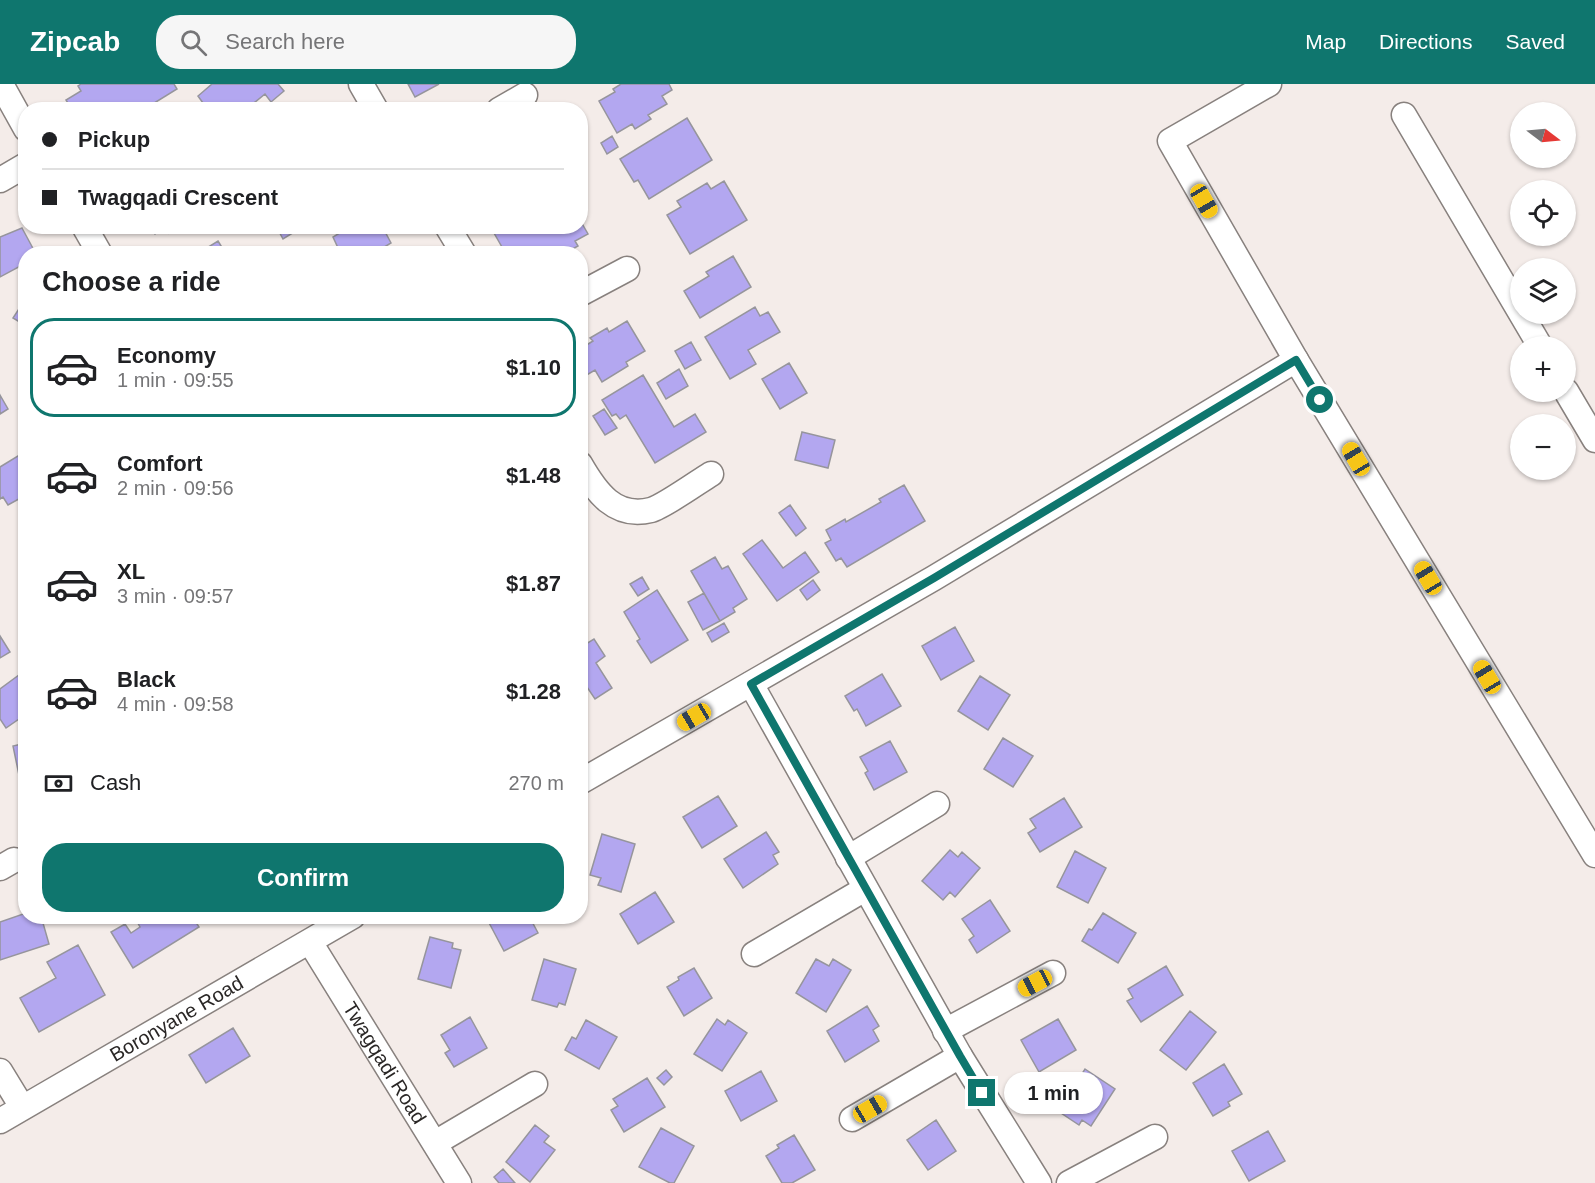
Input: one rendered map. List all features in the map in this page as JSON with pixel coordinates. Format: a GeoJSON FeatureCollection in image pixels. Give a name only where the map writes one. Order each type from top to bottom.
{"type":"FeatureCollection","features":[{"type":"Feature","properties":{"kind":"street"},"geometry":{"type":"LineString","coordinates":[[1,84],[18,115]]}},
{"type":"Feature","properties":{"kind":"street"},"geometry":{"type":"LineString","coordinates":[[361,84],[371,102]]}},
{"type":"Feature","properties":{"kind":"street"},"geometry":{"type":"LineString","coordinates":[[1269,84],[1170,141],[1296,360],[1595,855]]}},
{"type":"Feature","properties":{"kind":"street"},"geometry":{"type":"LineString","coordinates":[[513,102],[525,95]]}},
{"type":"Feature","properties":{"kind":"street"},"geometry":{"type":"LineString","coordinates":[[1404,115],[1534,336]]}},
{"type":"Feature","properties":{"kind":"street"},"geometry":{"type":"LineString","coordinates":[[0,180],[18,170]]}},
{"type":"Feature","properties":{"kind":"street"},"geometry":{"type":"LineString","coordinates":[[588,290],[627,269]]}},
{"type":"Feature","properties":{"kind":"street"},"geometry":{"type":"LineString","coordinates":[[588,777],[934,578],[1296,360]]}},
{"type":"Feature","properties":{"kind":"street"},"geometry":{"type":"LineString","coordinates":[[1573,402],[1595,440]]}},
{"type":"Feature","properties":{"kind":"street"},"geometry":{"type":"LineString","coordinates":[[588,479],[593,488],[609,503],[631,512],[653,510],[711,474]]}},
{"type":"Feature","properties":{"kind":"street"},"geometry":{"type":"LineString","coordinates":[[751,684],[945,1031],[1039,1183]]}},
{"type":"Feature","properties":{"kind":"street"},"geometry":{"type":"LineString","coordinates":[[848,858],[937,804]]}},
{"type":"Feature","properties":{"kind":"street"},"geometry":{"type":"LineString","coordinates":[[754,954],[865,889]]}},
{"type":"Feature","properties":{"kind":"street","name":"Boronyane Road"},"geometry":{"type":"LineString","coordinates":[[0,1121],[339,924]]}},
{"type":"Feature","properties":{"kind":"street","name":"Twagqadi Road"},"geometry":{"type":"LineString","coordinates":[[310,942],[459,1183]]}},
{"type":"Feature","properties":{"kind":"street"},"geometry":{"type":"LineString","coordinates":[[945,1031],[1053,973]]}},
{"type":"Feature","properties":{"kind":"street"},"geometry":{"type":"LineString","coordinates":[[852,1119],[960,1056]]}},
{"type":"Feature","properties":{"kind":"street"},"geometry":{"type":"LineString","coordinates":[[0,1071],[22,1107]]}},
{"type":"Feature","properties":{"kind":"street"},"geometry":{"type":"LineString","coordinates":[[435,1143],[535,1084]]}},
{"type":"Feature","properties":{"kind":"street"},"geometry":{"type":"LineString","coordinates":[[1069,1183],[1155,1137]]}},
{"type":"Feature","properties":{"kind":"building"},"geometry":{"type":"Polygon","coordinates":[[[81,84],[174,84],[177,89],[156,102],[67,102],[66,100],[81,91],[78,86],[81,84]]]}},
{"type":"Feature","properties":{"kind":"building"},"geometry":{"type":"Polygon","coordinates":[[[212,84],[278,84],[284,91],[271,102],[265,94],[255,102],[202,102],[198,96],[212,84]]]}},
{"type":"Feature","properties":{"kind":"building"},"geometry":{"type":"Polygon","coordinates":[[[408,84],[439,84],[415,97],[408,84]]]}},
{"type":"Feature","properties":{"kind":"building"},"geometry":{"type":"Polygon","coordinates":[[[621,84],[669,84],[672,90],[662,96],[667,104],[648,115],[651,119],[635,129],[632,124],[617,133],[599,101],[615,92],[613,89],[621,84]]]}},
{"type":"Feature","properties":{"kind":"building"},"geometry":{"type":"Polygon","coordinates":[[[687,118],[712,160],[649,199],[638,180],[634,182],[620,159],[687,118]]]}},
{"type":"Feature","properties":{"kind":"building"},"geometry":{"type":"Polygon","coordinates":[[[612,136],[618,147],[607,154],[601,143],[612,136]]]}},
{"type":"Feature","properties":{"kind":"building"},"geometry":{"type":"Polygon","coordinates":[[[724,181],[747,220],[690,254],[667,215],[681,207],[677,201],[707,183],[711,189],[724,181]]]}},
{"type":"Feature","properties":{"kind":"building"},"geometry":{"type":"Polygon","coordinates":[[[18,230],[18,234],[25,234],[32,246],[18,246],[18,267],[0,277],[0,237],[18,230]]]}},
{"type":"Feature","properties":{"kind":"building"},"geometry":{"type":"Polygon","coordinates":[[[280,234],[291,234],[283,239],[280,234]]]}},
{"type":"Feature","properties":{"kind":"building"},"geometry":{"type":"Polygon","coordinates":[[[338,234],[386,234],[391,243],[386,246],[337,246],[333,237],[338,234]]]}},
{"type":"Feature","properties":{"kind":"building"},"geometry":{"type":"Polygon","coordinates":[[[495,234],[588,234],[575,241],[578,246],[501,246],[495,234]]]}},
{"type":"Feature","properties":{"kind":"building"},"geometry":{"type":"Polygon","coordinates":[[[218,241],[221,246],[210,246],[218,241]]]}},
{"type":"Feature","properties":{"kind":"building"},"geometry":{"type":"Polygon","coordinates":[[[733,256],[751,287],[700,318],[684,291],[709,276],[706,272],[733,256]]]}},
{"type":"Feature","properties":{"kind":"building"},"geometry":{"type":"Polygon","coordinates":[[[755,307],[760,316],[768,312],[780,332],[748,350],[756,364],[730,379],[705,337],[755,307]]]}},
{"type":"Feature","properties":{"kind":"building"},"geometry":{"type":"Polygon","coordinates":[[[18,310],[18,321],[13,318],[18,310]]]}},
{"type":"Feature","properties":{"kind":"building"},"geometry":{"type":"Polygon","coordinates":[[[627,321],[645,351],[626,362],[628,366],[602,382],[595,370],[588,374],[588,344],[593,341],[590,338],[607,328],[609,332],[627,321]]]}},
{"type":"Feature","properties":{"kind":"building"},"geometry":{"type":"Polygon","coordinates":[[[691,342],[701,360],[685,369],[675,351],[691,342]]]}},
{"type":"Feature","properties":{"kind":"building"},"geometry":{"type":"Polygon","coordinates":[[[789,363],[807,393],[780,409],[762,379],[789,363]]]}},
{"type":"Feature","properties":{"kind":"building"},"geometry":{"type":"Polygon","coordinates":[[[679,369],[688,386],[666,399],[657,383],[679,369]]]}},
{"type":"Feature","properties":{"kind":"building"},"geometry":{"type":"Polygon","coordinates":[[[643,375],[674,427],[695,414],[706,432],[655,463],[626,415],[620,419],[616,414],[612,416],[602,400],[643,375]]]}},
{"type":"Feature","properties":{"kind":"building"},"geometry":{"type":"Polygon","coordinates":[[[0,395],[8,409],[0,414],[0,395]]]}},
{"type":"Feature","properties":{"kind":"building"},"geometry":{"type":"Polygon","coordinates":[[[604,409],[617,428],[605,435],[593,416],[604,409]]]}},
{"type":"Feature","properties":{"kind":"building"},"geometry":{"type":"Polygon","coordinates":[[[802,432],[835,440],[828,468],[795,460],[802,432]]]}},
{"type":"Feature","properties":{"kind":"building"},"geometry":{"type":"Polygon","coordinates":[[[18,456],[18,499],[8,505],[3,497],[0,499],[0,467],[18,456]]]}},
{"type":"Feature","properties":{"kind":"building"},"geometry":{"type":"Polygon","coordinates":[[[904,485],[925,521],[847,567],[841,558],[836,561],[825,543],[831,540],[826,530],[845,519],[846,522],[881,502],[879,499],[904,485]]]}},
{"type":"Feature","properties":{"kind":"building"},"geometry":{"type":"Polygon","coordinates":[[[790,505],[806,528],[796,536],[779,513],[790,505]]]}},
{"type":"Feature","properties":{"kind":"building"},"geometry":{"type":"Polygon","coordinates":[[[762,540],[783,568],[805,552],[819,572],[777,601],[743,554],[762,540]]]}},
{"type":"Feature","properties":{"kind":"building"},"geometry":{"type":"Polygon","coordinates":[[[715,557],[722,569],[728,566],[747,599],[733,608],[735,612],[720,621],[691,571],[715,557]]]}},
{"type":"Feature","properties":{"kind":"building"},"geometry":{"type":"Polygon","coordinates":[[[642,577],[649,589],[638,596],[630,584],[642,577]]]}},
{"type":"Feature","properties":{"kind":"building"},"geometry":{"type":"Polygon","coordinates":[[[813,580],[820,590],[807,600],[800,590],[813,580]]]}},
{"type":"Feature","properties":{"kind":"building"},"geometry":{"type":"Polygon","coordinates":[[[657,590],[688,640],[651,663],[637,641],[640,639],[624,612],[657,590]]]}},
{"type":"Feature","properties":{"kind":"building"},"geometry":{"type":"Polygon","coordinates":[[[704,593],[720,621],[703,630],[688,602],[704,593]]]}},
{"type":"Feature","properties":{"kind":"building"},"geometry":{"type":"Polygon","coordinates":[[[724,623],[729,632],[712,642],[707,633],[724,623]]]}},
{"type":"Feature","properties":{"kind":"building"},"geometry":{"type":"Polygon","coordinates":[[[955,627],[974,661],[941,680],[922,646],[955,627]]]}},
{"type":"Feature","properties":{"kind":"building"},"geometry":{"type":"Polygon","coordinates":[[[0,636],[10,652],[0,658],[0,636]]]}},
{"type":"Feature","properties":{"kind":"building"},"geometry":{"type":"Polygon","coordinates":[[[594,639],[605,656],[596,663],[612,688],[595,699],[588,688],[588,643],[594,639]]]}},
{"type":"Feature","properties":{"kind":"building"},"geometry":{"type":"Polygon","coordinates":[[[882,674],[901,706],[866,726],[857,709],[854,711],[845,696],[882,674]]]}},
{"type":"Feature","properties":{"kind":"building"},"geometry":{"type":"Polygon","coordinates":[[[18,676],[18,720],[6,728],[0,719],[0,689],[18,676]]]}},
{"type":"Feature","properties":{"kind":"building"},"geometry":{"type":"Polygon","coordinates":[[[980,676],[1010,695],[988,730],[958,711],[980,676]]]}},
{"type":"Feature","properties":{"kind":"building"},"geometry":{"type":"Polygon","coordinates":[[[1003,738],[1033,756],[1013,787],[984,769],[1003,738]]]}},
{"type":"Feature","properties":{"kind":"building"},"geometry":{"type":"Polygon","coordinates":[[[890,741],[907,772],[874,790],[865,773],[868,771],[860,757],[890,741]]]}},
{"type":"Feature","properties":{"kind":"building"},"geometry":{"type":"Polygon","coordinates":[[[18,745],[18,770],[13,746],[18,745]]]}},
{"type":"Feature","properties":{"kind":"building"},"geometry":{"type":"Polygon","coordinates":[[[718,796],[737,826],[702,848],[683,817],[718,796]]]}},
{"type":"Feature","properties":{"kind":"building"},"geometry":{"type":"Polygon","coordinates":[[[1064,798],[1082,827],[1040,852],[1028,833],[1036,828],[1030,819],[1064,798]]]}},
{"type":"Feature","properties":{"kind":"building"},"geometry":{"type":"Polygon","coordinates":[[[766,832],[779,852],[773,855],[778,864],[743,888],[724,859],[766,832]]]}},
{"type":"Feature","properties":{"kind":"building"},"geometry":{"type":"Polygon","coordinates":[[[602,834],[635,844],[621,892],[598,885],[601,878],[590,875],[602,834]]]}},
{"type":"Feature","properties":{"kind":"building"},"geometry":{"type":"Polygon","coordinates":[[[950,850],[958,857],[962,852],[980,868],[955,897],[950,892],[943,900],[922,881],[950,850]]]}},
{"type":"Feature","properties":{"kind":"building"},"geometry":{"type":"Polygon","coordinates":[[[1075,851],[1106,868],[1088,903],[1057,887],[1075,851]]]}},
{"type":"Feature","properties":{"kind":"building"},"geometry":{"type":"Polygon","coordinates":[[[655,892],[674,922],[638,944],[620,914],[655,892]]]}},
{"type":"Feature","properties":{"kind":"building"},"geometry":{"type":"Polygon","coordinates":[[[990,900],[1010,931],[977,953],[969,940],[974,936],[962,919],[990,900]]]}},
{"type":"Feature","properties":{"kind":"building"},"geometry":{"type":"Polygon","coordinates":[[[1103,913],[1136,933],[1118,963],[1082,941],[1103,913]]]}},
{"type":"Feature","properties":{"kind":"building"},"geometry":{"type":"Polygon","coordinates":[[[18,916],[18,924],[43,924],[49,944],[0,960],[0,922],[18,916]]]}},
{"type":"Feature","properties":{"kind":"building"},"geometry":{"type":"Polygon","coordinates":[[[125,924],[131,933],[140,927],[138,924],[197,924],[199,927],[133,968],[111,932],[125,924]]]}},
{"type":"Feature","properties":{"kind":"building"},"geometry":{"type":"Polygon","coordinates":[[[490,924],[533,924],[538,933],[504,951],[490,924]]]}},
{"type":"Feature","properties":{"kind":"building"},"geometry":{"type":"Polygon","coordinates":[[[430,937],[453,943],[452,948],[461,950],[451,988],[418,979],[430,937]]]}},
{"type":"Feature","properties":{"kind":"building"},"geometry":{"type":"Polygon","coordinates":[[[78,945],[105,995],[39,1032],[20,998],[56,978],[47,962],[78,945]]]}},
{"type":"Feature","properties":{"kind":"building"},"geometry":{"type":"Polygon","coordinates":[[[544,959],[576,969],[565,1005],[559,1003],[557,1007],[532,1000],[544,959]]]}},
{"type":"Feature","properties":{"kind":"building"},"geometry":{"type":"Polygon","coordinates":[[[816,959],[829,966],[833,959],[851,970],[826,1012],[796,993],[816,959]]]}},
{"type":"Feature","properties":{"kind":"building"},"geometry":{"type":"Polygon","coordinates":[[[1166,966],[1183,995],[1141,1022],[1127,1001],[1133,998],[1128,989],[1166,966]]]}},
{"type":"Feature","properties":{"kind":"building"},"geometry":{"type":"Polygon","coordinates":[[[694,968],[712,998],[684,1016],[667,987],[679,980],[678,977],[694,968]]]}},
{"type":"Feature","properties":{"kind":"building"},"geometry":{"type":"Polygon","coordinates":[[[867,1006],[879,1026],[873,1030],[879,1041],[845,1062],[827,1031],[867,1006]]]}},
{"type":"Feature","properties":{"kind":"building"},"geometry":{"type":"Polygon","coordinates":[[[1190,1011],[1216,1032],[1186,1070],[1160,1050],[1190,1011]]]}},
{"type":"Feature","properties":{"kind":"building"},"geometry":{"type":"Polygon","coordinates":[[[470,1017],[487,1048],[454,1067],[445,1053],[450,1050],[441,1035],[470,1017]]]}},
{"type":"Feature","properties":{"kind":"building"},"geometry":{"type":"Polygon","coordinates":[[[717,1019],[725,1025],[728,1020],[747,1033],[722,1071],[694,1054],[717,1019]]]}},
{"type":"Feature","properties":{"kind":"building"},"geometry":{"type":"Polygon","coordinates":[[[1058,1019],[1076,1050],[1039,1072],[1021,1040],[1058,1019]]]}},
{"type":"Feature","properties":{"kind":"building"},"geometry":{"type":"Polygon","coordinates":[[[586,1020],[617,1037],[599,1069],[565,1050],[572,1037],[576,1039],[586,1020]]]}},
{"type":"Feature","properties":{"kind":"building"},"geometry":{"type":"Polygon","coordinates":[[[233,1028],[250,1056],[206,1083],[189,1055],[233,1028]]]}},
{"type":"Feature","properties":{"kind":"building"},"geometry":{"type":"Polygon","coordinates":[[[1224,1064],[1242,1094],[1228,1102],[1230,1106],[1213,1116],[1193,1083],[1224,1064]]]}},
{"type":"Feature","properties":{"kind":"building"},"geometry":{"type":"Polygon","coordinates":[[[1085,1069],[1115,1089],[1091,1126],[1082,1120],[1079,1125],[1058,1111],[1085,1069]]]}},
{"type":"Feature","properties":{"kind":"building"},"geometry":{"type":"Polygon","coordinates":[[[666,1070],[672,1077],[664,1085],[657,1078],[666,1070]]]}},
{"type":"Feature","properties":{"kind":"building"},"geometry":{"type":"Polygon","coordinates":[[[761,1071],[777,1101],[741,1121],[725,1091],[761,1071]]]}},
{"type":"Feature","properties":{"kind":"building"},"geometry":{"type":"Polygon","coordinates":[[[647,1078],[665,1107],[624,1132],[611,1110],[618,1106],[613,1099],[647,1078]]]}},
{"type":"Feature","properties":{"kind":"building"},"geometry":{"type":"Polygon","coordinates":[[[936,1120],[956,1151],[928,1170],[907,1140],[936,1120]]]}},
{"type":"Feature","properties":{"kind":"building"},"geometry":{"type":"Polygon","coordinates":[[[535,1125],[549,1136],[544,1142],[555,1150],[530,1182],[506,1162],[535,1125]]]}},
{"type":"Feature","properties":{"kind":"building"},"geometry":{"type":"Polygon","coordinates":[[[661,1128],[694,1146],[674,1183],[639,1167],[661,1128]]]}},
{"type":"Feature","properties":{"kind":"building"},"geometry":{"type":"Polygon","coordinates":[[[1268,1131],[1285,1161],[1249,1181],[1232,1151],[1268,1131]]]}},
{"type":"Feature","properties":{"kind":"building"},"geometry":{"type":"Polygon","coordinates":[[[794,1135],[815,1170],[792,1183],[782,1183],[766,1156],[779,1148],[777,1145],[794,1135]]]}},
{"type":"Feature","properties":{"kind":"building"},"geometry":{"type":"Polygon","coordinates":[[[503,1169],[515,1183],[499,1183],[494,1177],[503,1169]]]}},
{"type":"Feature","properties":{"kind":"route"},"geometry":{"type":"LineString","coordinates":[[982,1093],[751,684],[934,578],[1296,360],[1320,400]]}}]}
